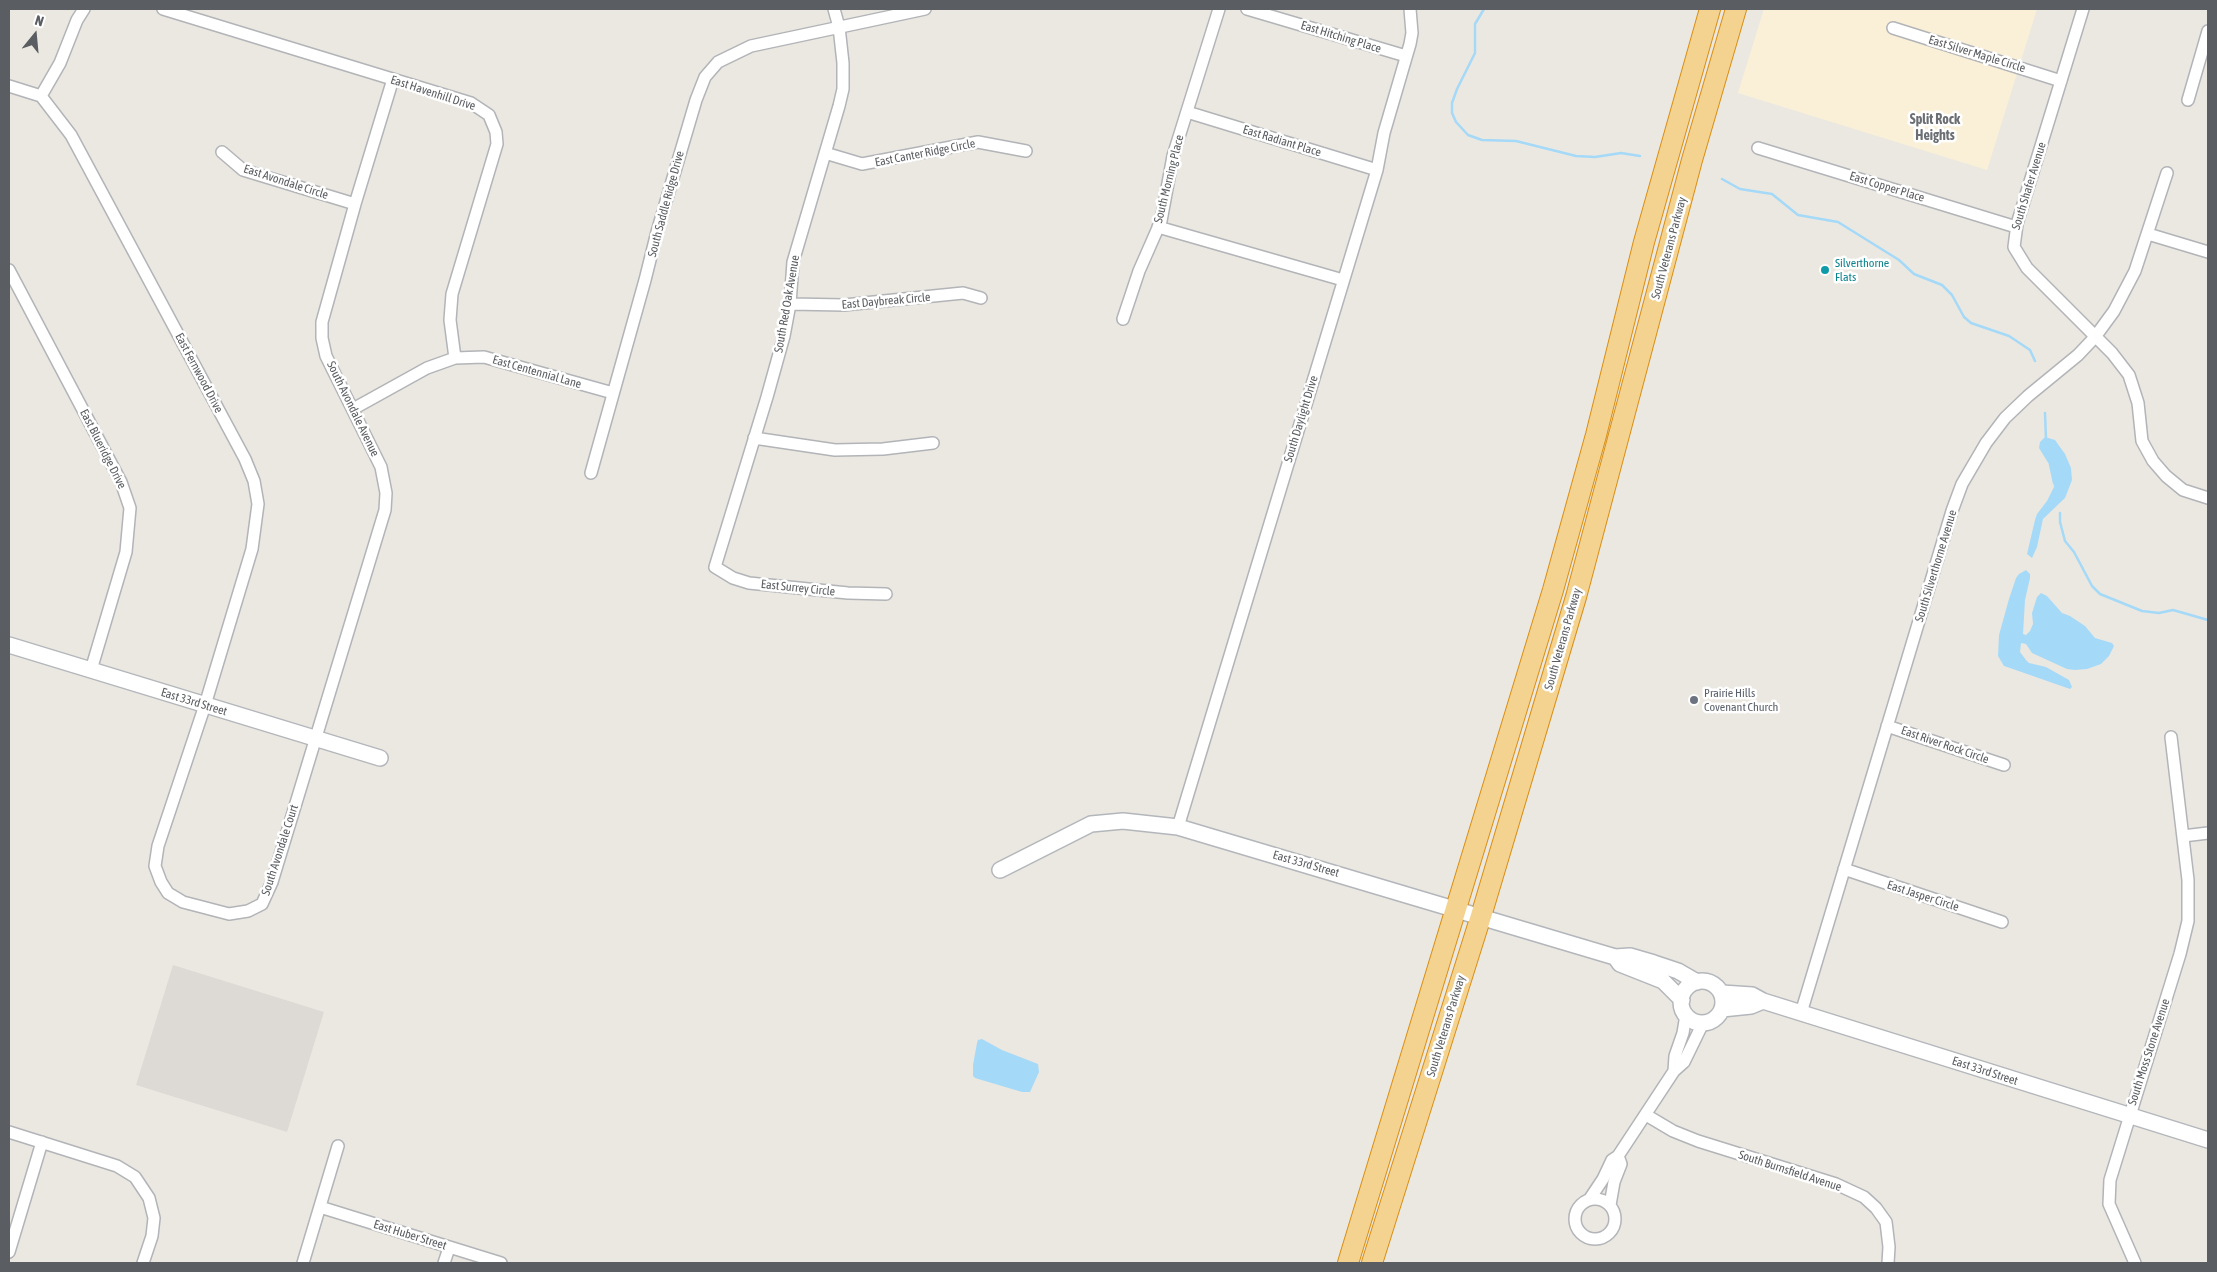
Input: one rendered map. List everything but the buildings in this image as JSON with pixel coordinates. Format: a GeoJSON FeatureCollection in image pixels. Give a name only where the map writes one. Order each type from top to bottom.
{"type":"FeatureCollection","features":[{"type":"Feature","properties":{"kind":"highway","name":"South Veterans Parkway"},"geometry":{"type":"LineString","coordinates":[[1348,1263],[1573,520],[1644,242],[1710,9]]}},
{"type":"Feature","properties":{"kind":"highway","name":"South Veterans Parkway"},"geometry":{"type":"LineString","coordinates":[[1372,1263],[1481,916],[1576,597],[1692,160],[1736,9]]}},
{"type":"Feature","properties":{"kind":"street"},"geometry":{"type":"LineString","coordinates":[[9,86],[41,96],[60,63],[84,9]]}},
{"type":"Feature","properties":{"kind":"street","name":"East Havenhill Drive"},"geometry":{"type":"LineString","coordinates":[[163,9],[471,103],[489,115],[496,132],[497,144],[452,294],[450,320],[455,358]]}},
{"type":"Feature","properties":{"kind":"street","name":"South Red Oak Avenue"},"geometry":{"type":"LineString","coordinates":[[715,567],[784,336],[790,304],[793,262],[843,89],[843,62],[839,28],[834,9]]}},
{"type":"Feature","properties":{"kind":"street","name":"South Saddle Ridge Drive"},"geometry":{"type":"LineString","coordinates":[[591,473],[657,232],[696,100],[705,77],[718,62],[751,46],[925,9]]}},
{"type":"Feature","properties":{"kind":"street","name":"South Morning Place"},"geometry":{"type":"LineString","coordinates":[[1124,319],[1139,271],[1158,227],[1166,197],[1173,156],[1219,9]]}},
{"type":"Feature","properties":{"kind":"street","name":"East Hitching Place"},"geometry":{"type":"LineString","coordinates":[[1247,9],[1406,56]]}},
{"type":"Feature","properties":{"kind":"street","name":"South Daylight Drive"},"geometry":{"type":"LineString","coordinates":[[1178,827],[1377,170],[1384,134],[1412,33],[1410,9]]}},
{"type":"Feature","properties":{"kind":"street","name":"South Shafer Avenue"},"geometry":{"type":"LineString","coordinates":[[2083,9],[2016,227],[2014,247],[2020,260],[2122,365],[2133,384],[2138,402],[2142,441],[2148,455],[2174,484],[2194,494],[2208,498]]}},
{"type":"Feature","properties":{"kind":"street","name":"East Silver Maple Circle"},"geometry":{"type":"LineString","coordinates":[[1893,28],[2061,80]]}},
{"type":"Feature","properties":{"kind":"street"},"geometry":{"type":"LineString","coordinates":[[2188,100],[2208,31]]}},
{"type":"Feature","properties":{"kind":"street","name":"South Avondale Avenue"},"geometry":{"type":"LineString","coordinates":[[316,739],[385,510],[386,493],[381,467],[326,356],[322,338],[322,322],[355,204],[393,80]]}},
{"type":"Feature","properties":{"kind":"street","name":"East Fernwood Drive"},"geometry":{"type":"LineString","coordinates":[[41,96],[71,135],[245,459],[254,481],[258,504],[252,549],[205,705]]}},
{"type":"Feature","properties":{"kind":"street","name":"East Radiant Place"},"geometry":{"type":"LineString","coordinates":[[1187,112],[1377,170]]}},
{"type":"Feature","properties":{"kind":"street","name":"East Canter Ridge Circle"},"geometry":{"type":"LineString","coordinates":[[825,153],[862,164],[978,142],[1026,151]]}},
{"type":"Feature","properties":{"kind":"street","name":"East Copper Place"},"geometry":{"type":"LineString","coordinates":[[1758,148],[2016,227]]}},
{"type":"Feature","properties":{"kind":"street","name":"East Avondale Circle"},"geometry":{"type":"LineString","coordinates":[[222,152],[243,170],[355,204]]}},
{"type":"Feature","properties":{"kind":"street","name":"South Silverthorne Avenue"},"geometry":{"type":"LineString","coordinates":[[1801,1013],[1952,510],[1969,472],[1986,443],[2005,418],[2078,355],[2114,312],[2129,285],[2148,234],[2167,173]]}},
{"type":"Feature","properties":{"kind":"street"},"geometry":{"type":"LineString","coordinates":[[1158,227],[1343,280]]}},
{"type":"Feature","properties":{"kind":"street"},"geometry":{"type":"LineString","coordinates":[[2148,234],[2208,252]]}},
{"type":"Feature","properties":{"kind":"street","name":"East Blueridge Drive"},"geometry":{"type":"LineString","coordinates":[[9,270],[121,482],[130,508],[126,552],[91,670]]}},
{"type":"Feature","properties":{"kind":"street","name":"East Daybreak Circle"},"geometry":{"type":"LineString","coordinates":[[790,304],[844,305],[963,293],[982,298]]}},
{"type":"Feature","properties":{"kind":"street","name":"East Centennial Lane"},"geometry":{"type":"LineString","coordinates":[[353,408],[427,368],[455,358],[484,357],[613,393]]}},
{"type":"Feature","properties":{"kind":"street"},"geometry":{"type":"LineString","coordinates":[[754,438],[835,450],[883,449],[933,443]]}},
{"type":"Feature","properties":{"kind":"street","name":"East Surrey Circle"},"geometry":{"type":"LineString","coordinates":[[715,567],[734,578],[749,583],[848,593],[886,594]]}},
{"type":"Feature","properties":{"kind":"street","name":"East 33rd Street"},"geometry":{"type":"LineString","coordinates":[[9,645],[380,758]]}},
{"type":"Feature","properties":{"kind":"street","name":"South Avondale Court"},"geometry":{"type":"LineString","coordinates":[[205,705],[158,846],[155,866],[161,882],[168,893],[183,902],[229,914],[248,911],[262,904],[272,882],[316,739]]}},
{"type":"Feature","properties":{"kind":"street","name":"East River Rock Circle"},"geometry":{"type":"LineString","coordinates":[[1887,726],[2004,765]]}},
{"type":"Feature","properties":{"kind":"street","name":"South Moss Stone Avenue"},"geometry":{"type":"LineString","coordinates":[[2135,1263],[2109,1204],[2110,1180],[2187,929],[2189,896],[2171,737]]}},
{"type":"Feature","properties":{"kind":"street","name":"East 33rd Street"},"geometry":{"type":"LineString","coordinates":[[1000,870],[1091,824],[1122,821],[1178,827],[1457,908],[1615,957],[1630,956],[1654,963],[1678,971],[1697,982],[1712,983],[1722,993],[1752,995],[1763,1001],[2129,1117],[2208,1140]]}},
{"type":"Feature","properties":{"kind":"street"},"geometry":{"type":"LineString","coordinates":[[2183,836],[2208,833]]}},
{"type":"Feature","properties":{"kind":"street","name":"East Jasper Circle"},"geometry":{"type":"LineString","coordinates":[[1844,869],[2002,922]]}},
{"type":"Feature","properties":{"kind":"street","name":"East 33rd Street"},"geometry":{"type":"LineString","coordinates":[[1615,957],[1620,964],[1663,981],[1682,1000]]}},
{"type":"Feature","properties":{"kind":"street"},"geometry":{"type":"LineString","coordinates":[[1674,1071],[1675,1056],[1683,1033],[1686,1015],[1682,1000],[1685,990],[1697,982]]}},
{"type":"Feature","properties":{"kind":"street"},"geometry":{"type":"LineString","coordinates":[[1686,1015],[1693,1020],[1703,1022],[1713,1020],[1722,1009],[1722,993]]}},
{"type":"Feature","properties":{"kind":"street"},"geometry":{"type":"LineString","coordinates":[[1722,1009],[1751,1006],[1763,1001]]}},
{"type":"Feature","properties":{"kind":"street"},"geometry":{"type":"LineString","coordinates":[[1589,1200],[1602,1200],[1610,1205],[1615,1215],[1613,1229],[1603,1238],[1590,1239],[1579,1232],[1574,1220],[1578,1207],[1589,1200],[1603,1179],[1612,1160],[1618,1156],[1674,1071],[1684,1062],[1703,1022]]}},
{"type":"Feature","properties":{"kind":"street","name":"South Burnsfield Avenue"},"geometry":{"type":"LineString","coordinates":[[1646,1115],[1673,1131],[1698,1141],[1836,1184],[1864,1197],[1876,1208],[1886,1222],[1889,1247],[1888,1263]]}},
{"type":"Feature","properties":{"kind":"street"},"geometry":{"type":"LineString","coordinates":[[9,1132],[117,1166],[135,1177],[149,1198],[154,1218],[152,1236],[143,1263]]}},
{"type":"Feature","properties":{"kind":"street"},"geometry":{"type":"LineString","coordinates":[[9,1252],[42,1142]]}},
{"type":"Feature","properties":{"kind":"street"},"geometry":{"type":"LineString","coordinates":[[303,1263],[338,1146]]}},
{"type":"Feature","properties":{"kind":"street"},"geometry":{"type":"LineString","coordinates":[[1610,1205],[1614,1182],[1621,1164],[1618,1156]]}},
{"type":"Feature","properties":{"kind":"street","name":"East Huber Street"},"geometry":{"type":"LineString","coordinates":[[320,1208],[500,1263]]}},
{"type":"Feature","properties":{"kind":"street"},"geometry":{"type":"LineString","coordinates":[[444,1263],[449,1248]]}},
{"type":"Feature","properties":{"kind":"shaded area"},"geometry":{"type":"Polygon","coordinates":[[[1764,9],[2037,9],[1987,170],[1738,93],[1764,9]]]}},
{"type":"Feature","properties":{"kind":"shaded area"},"geometry":{"type":"Polygon","coordinates":[[[173,965],[324,1012],[287,1132],[136,1085],[173,965]]]}},
{"type":"Feature","properties":{"kind":"water"},"geometry":{"type":"Polygon","coordinates":[[[2045,437],[2055,440],[2065,454],[2071,468],[2072,480],[2065,498],[2043,519],[2037,547],[2032,558],[2027,554],[2035,520],[2054,487],[2052,469],[2039,448],[2040,442],[2045,437]]]}},
{"type":"Feature","properties":{"kind":"water"},"geometry":{"type":"Polygon","coordinates":[[[2026,570],[2030,574],[2030,578],[2025,600],[2023,634],[2026,635],[2030,631],[2033,624],[2032,613],[2037,597],[2041,593],[2047,596],[2062,613],[2085,626],[2095,638],[2112,643],[2114,646],[2109,656],[2101,664],[2087,669],[2075,670],[2067,669],[2032,653],[2026,644],[2021,643],[2020,652],[2029,663],[2046,667],[2069,680],[2072,687],[2070,689],[2004,666],[1998,656],[1999,635],[2009,599],[2016,578],[2026,570]]]}},
{"type":"Feature","properties":{"kind":"water"},"geometry":{"type":"Polygon","coordinates":[[[982,1039],[1002,1050],[1038,1064],[1039,1072],[1030,1092],[1022,1092],[973,1076],[977,1043],[978,1040],[982,1039]]]}},
{"type":"Feature","properties":{"kind":"waterway"},"geometry":{"type":"LineString","coordinates":[[1484,9],[1475,24],[1475,53],[1452,103],[1452,113],[1456,122],[1468,135],[1482,140],[1516,141],[1576,156],[1595,157],[1621,153],[1640,156]]}},
{"type":"Feature","properties":{"kind":"waterway"},"geometry":{"type":"LineString","coordinates":[[1722,179],[1740,189],[1772,194],[1798,215],[1838,222],[1899,260],[1914,274],[1942,285],[1952,295],[1964,317],[1971,323],[2009,336],[2030,350],[2035,361]]}},
{"type":"Feature","properties":{"kind":"waterway"},"geometry":{"type":"LineString","coordinates":[[2045,413],[2046,439]]}},
{"type":"Feature","properties":{"kind":"waterway"},"geometry":{"type":"LineString","coordinates":[[2050,464],[2054,483]]}},
{"type":"Feature","properties":{"kind":"waterway"},"geometry":{"type":"LineString","coordinates":[[2060,513],[2060,522],[2065,541],[2074,552],[2092,586],[2100,594],[2142,611],[2159,613],[2173,610],[2208,620]]}},
{"type":"Feature","properties":{"kind":"place","name":"Silverthorne Flats"},"geometry":{"type":"Point","coordinates":[1825,270]}},
{"type":"Feature","properties":{"kind":"place","name":"Prairie Hills Covenant Church"},"geometry":{"type":"Point","coordinates":[1694,700]}},
{"type":"Feature","properties":{"kind":"district","name":"Split Rock Heights"},"geometry":{"type":"Point","coordinates":[1935,128]}}]}
